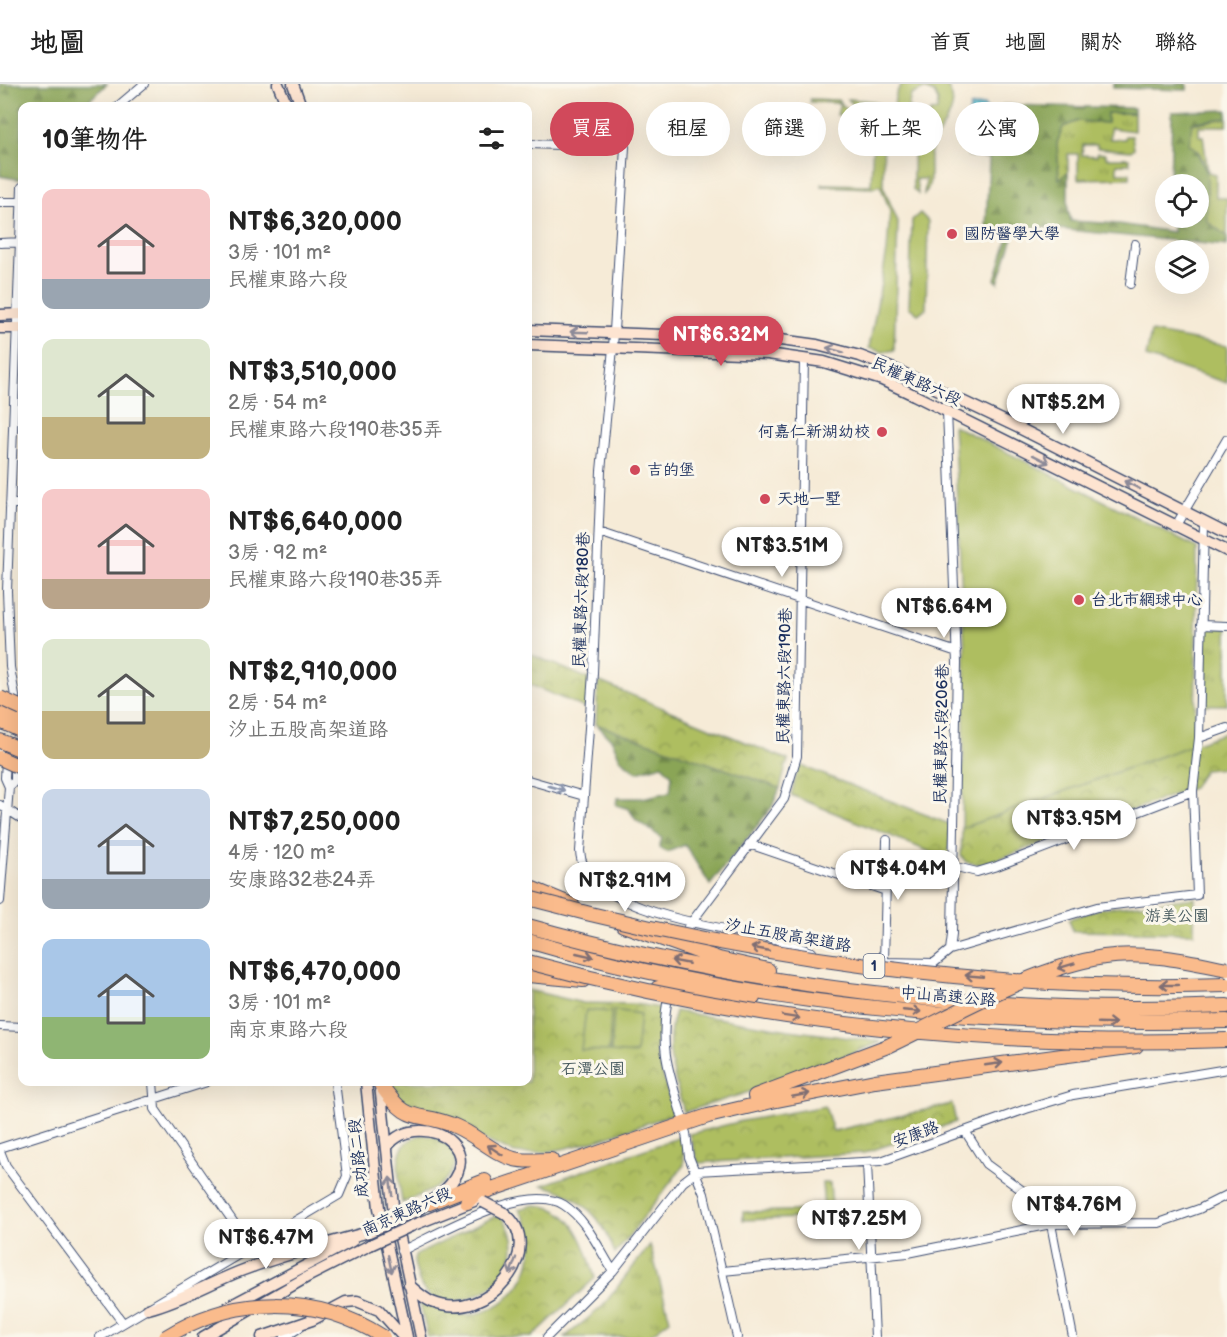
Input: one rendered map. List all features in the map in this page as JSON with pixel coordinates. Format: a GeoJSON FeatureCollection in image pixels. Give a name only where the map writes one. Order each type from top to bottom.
{"type":"FeatureCollection","features":[{"type":"Feature","properties":{"kind":"highway"},"geometry":{"type":"LineString","coordinates":[[0,698],[12,714]]}},
{"type":"Feature","properties":{"kind":"highway"},"geometry":{"type":"LineString","coordinates":[[0,741],[18,748]]}},
{"type":"Feature","properties":{"kind":"highway"},"geometry":{"type":"LineString","coordinates":[[2,757],[18,765]]}},
{"type":"Feature","properties":{"kind":"highway"},"geometry":{"type":"LineString","coordinates":[[532,889],[656,939],[719,959],[770,970],[800,983]]}},
{"type":"Feature","properties":{"kind":"highway","name":"汐止五股高架道路"},"geometry":{"type":"LineString","coordinates":[[532,899],[697,937],[853,964],[1047,981],[1227,985]]}},
{"type":"Feature","properties":{"kind":"highway","name":"中山高速公路"},"geometry":{"type":"LineString","coordinates":[[532,927],[654,957],[800,983],[1041,1006],[1123,1009],[1227,1006]]}},
{"type":"Feature","properties":{"kind":"highway","name":"中山高速公路"},"geometry":{"type":"LineString","coordinates":[[532,942],[662,973],[854,1006],[1028,1021],[1123,1023],[1227,1021]]}},
{"type":"Feature","properties":{"kind":"highway"},"geometry":{"type":"LineString","coordinates":[[429,1203],[551,1160],[764,1094],[888,1046],[1035,976],[1068,964],[1106,957],[1142,956],[1227,969]]}},
{"type":"Feature","properties":{"kind":"highway"},"geometry":{"type":"LineString","coordinates":[[532,963],[614,984],[747,1011],[900,1031],[1135,1043],[1227,1040]]}},
{"type":"Feature","properties":{"kind":"highway"},"geometry":{"type":"LineString","coordinates":[[532,975],[755,998],[788,996]]}},
{"type":"Feature","properties":{"kind":"highway"},"geometry":{"type":"LineString","coordinates":[[467,1202],[474,1195],[573,1160],[708,1116],[772,1101],[875,1081],[1227,1035]]}},
{"type":"Feature","properties":{"kind":"highway"},"geometry":{"type":"LineString","coordinates":[[379,1086],[391,1100],[410,1115],[454,1125],[502,1155],[514,1159],[551,1160]]}},
{"type":"Feature","properties":{"kind":"highway"},"geometry":{"type":"LineString","coordinates":[[175,1337],[214,1314],[246,1306],[276,1304],[306,1306],[335,1313],[363,1324],[382,1337]]}},
{"type":"Feature","properties":{"kind":"main road"},"geometry":{"type":"LineString","coordinates":[[278,84],[285,102]]}},
{"type":"Feature","properties":{"kind":"main road"},"geometry":{"type":"LineString","coordinates":[[293,84],[300,102]]}},
{"type":"Feature","properties":{"kind":"main road"},"geometry":{"type":"LineString","coordinates":[[0,315],[18,314]]}},
{"type":"Feature","properties":{"kind":"main road"},"geometry":{"type":"LineString","coordinates":[[0,328],[18,328]]}},
{"type":"Feature","properties":{"kind":"main road","name":"民權東路六段"},"geometry":{"type":"LineString","coordinates":[[532,330],[773,339],[817,345],[860,356],[899,371],[1018,428],[1227,533]]}},
{"type":"Feature","properties":{"kind":"main road","name":"民權東路六段"},"geometry":{"type":"LineString","coordinates":[[532,345],[768,354],[824,362],[882,380],[1227,551]]}},
{"type":"Feature","properties":{"kind":"main road","name":"成功路二段"},"geometry":{"type":"LineString","coordinates":[[375,1086],[379,1208],[405,1337]]}},
{"type":"Feature","properties":{"kind":"main road","name":"成功路二段"},"geometry":{"type":"LineString","coordinates":[[376,1086],[387,1147],[401,1251],[421,1337]]}},
{"type":"Feature","properties":{"kind":"main road"},"geometry":{"type":"LineString","coordinates":[[175,1337],[369,1232],[429,1203],[452,1184],[458,1175],[461,1159],[457,1146],[444,1137],[418,1131],[401,1134],[387,1147]]}},
{"type":"Feature","properties":{"kind":"main road"},"geometry":{"type":"LineString","coordinates":[[409,1285],[433,1302],[454,1306],[477,1302],[498,1290],[513,1271],[518,1252],[514,1225],[504,1212],[483,1202],[467,1202]]}},
{"type":"Feature","properties":{"kind":"main road","name":"南京東路六段"},"geometry":{"type":"LineString","coordinates":[[203,1337],[307,1277],[370,1245],[467,1202]]}},
{"type":"Feature","properties":{"kind":"main road"},"geometry":{"type":"LineString","coordinates":[[148,1309],[170,1303],[243,1270],[284,1255],[369,1232]]}},
{"type":"Feature","properties":{"kind":"main road"},"geometry":{"type":"LineString","coordinates":[[262,1337],[312,1320],[335,1307],[357,1301],[370,1304],[382,1312],[405,1337]]}},
{"type":"Feature","properties":{"kind":"street"},"geometry":{"type":"LineString","coordinates":[[123,102],[144,84]]}},
{"type":"Feature","properties":{"kind":"street","name":"民權東路六段180巷"},"geometry":{"type":"LineString","coordinates":[[532,144],[625,147],[613,348],[598,532],[593,673],[580,850],[583,867],[596,880],[625,899],[690,924]]}},
{"type":"Feature","properties":{"kind":"street"},"geometry":{"type":"LineString","coordinates":[[0,202],[18,202]]}},
{"type":"Feature","properties":{"kind":"street"},"geometry":{"type":"LineString","coordinates":[[0,243],[18,242]]}},
{"type":"Feature","properties":{"kind":"street"},"geometry":{"type":"LineString","coordinates":[[1130,284],[1135,244]]}},
{"type":"Feature","properties":{"kind":"street","name":"民權東路六段190巷"},"geometry":{"type":"LineString","coordinates":[[680,940],[784,799],[796,756],[804,359]]}},
{"type":"Feature","properties":{"kind":"street"},"geometry":{"type":"LineString","coordinates":[[12,714],[9,697],[13,691],[7,591],[18,363]]}},
{"type":"Feature","properties":{"kind":"street","name":"民權東路六段206巷"},"geometry":{"type":"LineString","coordinates":[[947,411],[957,652],[957,741],[950,950]]}},
{"type":"Feature","properties":{"kind":"street"},"geometry":{"type":"LineString","coordinates":[[1175,527],[1227,439]]}},
{"type":"Feature","properties":{"kind":"street"},"geometry":{"type":"LineString","coordinates":[[10,504],[18,504]]}},
{"type":"Feature","properties":{"kind":"street"},"geometry":{"type":"LineString","coordinates":[[690,924],[768,937],[823,956],[885,962],[934,963],[950,950],[1097,907],[1197,895],[1193,791],[1199,738],[1204,522]]}},
{"type":"Feature","properties":{"kind":"street"},"geometry":{"type":"LineString","coordinates":[[598,532],[800,597],[957,652]]}},
{"type":"Feature","properties":{"kind":"street"},"geometry":{"type":"LineString","coordinates":[[1201,625],[1227,626]]}},
{"type":"Feature","properties":{"kind":"street"},"geometry":{"type":"LineString","coordinates":[[1199,738],[1227,728]]}},
{"type":"Feature","properties":{"kind":"street"},"geometry":{"type":"LineString","coordinates":[[0,901],[9,787],[5,778],[2,757]]}},
{"type":"Feature","properties":{"kind":"street"},"geometry":{"type":"LineString","coordinates":[[9,787],[15,781],[18,772]]}},
{"type":"Feature","properties":{"kind":"street"},"geometry":{"type":"LineString","coordinates":[[532,781],[584,796]]}},
{"type":"Feature","properties":{"kind":"street"},"geometry":{"type":"LineString","coordinates":[[952,866],[977,872],[997,866],[1193,791]]}},
{"type":"Feature","properties":{"kind":"street"},"geometry":{"type":"LineString","coordinates":[[0,805],[18,816]]}},
{"type":"Feature","properties":{"kind":"street"},"geometry":{"type":"LineString","coordinates":[[885,962],[887,840]]}},
{"type":"Feature","properties":{"kind":"street"},"geometry":{"type":"LineString","coordinates":[[749,844],[886,891]]}},
{"type":"Feature","properties":{"kind":"street"},"geometry":{"type":"LineString","coordinates":[[668,997],[663,1023],[663,1044],[682,1116]]}},
{"type":"Feature","properties":{"kind":"street"},"geometry":{"type":"LineString","coordinates":[[0,1026],[18,1027]]}},
{"type":"Feature","properties":{"kind":"street"},"geometry":{"type":"LineString","coordinates":[[965,1131],[1073,1095],[1227,1069]]}},
{"type":"Feature","properties":{"kind":"street"},"geometry":{"type":"LineString","coordinates":[[153,1086],[155,1110],[250,1246]]}},
{"type":"Feature","properties":{"kind":"street"},"geometry":{"type":"LineString","coordinates":[[123,1323],[6,1166],[0,1150],[194,1086]]}},
{"type":"Feature","properties":{"kind":"street"},"geometry":{"type":"LineString","coordinates":[[100,1337],[250,1246],[331,1201],[344,1186],[347,1176],[336,1086]]}},
{"type":"Feature","properties":{"kind":"street","name":"安康路"},"geometry":{"type":"LineString","coordinates":[[697,1171],[867,1163],[891,1158],[965,1131],[986,1164],[1034,1199],[1051,1224]]}},
{"type":"Feature","properties":{"kind":"street"},"geometry":{"type":"LineString","coordinates":[[686,1133],[689,1157],[697,1171],[723,1271],[737,1337]]}},
{"type":"Feature","properties":{"kind":"street"},"geometry":{"type":"LineString","coordinates":[[867,1163],[875,1337]]}},
{"type":"Feature","properties":{"kind":"street"},"geometry":{"type":"LineString","coordinates":[[547,1337],[613,1271],[683,1182],[697,1171]]}},
{"type":"Feature","properties":{"kind":"street"},"geometry":{"type":"LineString","coordinates":[[723,1271],[872,1258],[1051,1224],[1159,1223],[1199,1209],[1227,1195]]}},
{"type":"Feature","properties":{"kind":"street"},"geometry":{"type":"LineString","coordinates":[[401,1251],[513,1202],[542,1199],[564,1205],[582,1221],[613,1271]]}},
{"type":"Feature","properties":{"kind":"street"},"geometry":{"type":"LineString","coordinates":[[1051,1224],[1073,1337]]}},
{"type":"Feature","properties":{"kind":"street"},"geometry":{"type":"LineString","coordinates":[[285,1337],[312,1320]]}},
{"type":"Feature","properties":{"kind":"green space"},"geometry":{"type":"Polygon","coordinates":[[[0,84],[107,84],[87,102],[18,102],[18,179],[0,176],[0,84]]]}},
{"type":"Feature","properties":{"kind":"green space"},"geometry":{"type":"Polygon","coordinates":[[[902,84],[945,84],[953,103],[943,127],[943,102],[938,102],[934,93],[924,89],[911,95],[909,102],[895,101],[902,84]]]}},
{"type":"Feature","properties":{"kind":"green space"},"geometry":{"type":"Polygon","coordinates":[[[1113,84],[1187,84],[1187,90],[1113,88],[1113,84]]]}},
{"type":"Feature","properties":{"kind":"green space"},"geometry":{"type":"Polygon","coordinates":[[[810,99],[838,100],[840,102],[838,103],[810,102],[810,99]]]}},
{"type":"Feature","properties":{"kind":"green space"},"geometry":{"type":"Polygon","coordinates":[[[848,99],[874,102],[851,102],[848,99]]]}},
{"type":"Feature","properties":{"kind":"green space"},"geometry":{"type":"Polygon","coordinates":[[[1039,106],[1134,108],[1134,113],[1107,113],[1107,123],[1078,121],[1063,127],[1057,143],[1059,179],[1068,172],[1068,210],[1071,221],[1119,224],[1173,232],[1173,228],[1209,228],[1209,202],[1216,228],[1227,236],[1227,246],[1209,244],[1209,240],[1167,240],[1017,225],[998,283],[995,279],[1010,232],[986,229],[989,158],[968,156],[1039,156],[1039,106]]]}},
{"type":"Feature","properties":{"kind":"green space"},"geometry":{"type":"Polygon","coordinates":[[[1227,110],[1227,118],[1196,122],[1195,147],[1207,174],[1170,174],[1172,112],[1227,110]]]}},
{"type":"Feature","properties":{"kind":"green space"},"geometry":{"type":"Polygon","coordinates":[[[1107,113],[1134,113],[1134,131],[1110,128],[1110,139],[1125,139],[1125,136],[1132,136],[1134,148],[1131,151],[1083,145],[1082,155],[1097,156],[1097,153],[1106,154],[1106,158],[1129,158],[1130,164],[1117,164],[1117,173],[1130,173],[1130,178],[1078,179],[1078,154],[1068,154],[1068,172],[1059,180],[1057,143],[1063,127],[1078,121],[1107,123],[1107,113]]]}},
{"type":"Feature","properties":{"kind":"green space"},"geometry":{"type":"Polygon","coordinates":[[[1227,118],[1227,126],[1199,126],[1199,136],[1203,136],[1208,172],[1216,175],[1216,198],[1227,198],[1227,236],[1209,222],[1209,174],[1207,174],[1197,150],[1189,144],[1192,124],[1227,118]]]}},
{"type":"Feature","properties":{"kind":"green space"},"geometry":{"type":"Polygon","coordinates":[[[872,156],[883,156],[883,186],[898,222],[894,350],[883,352],[869,348],[887,251],[890,210],[880,185],[872,188],[822,186],[822,184],[871,185],[872,156]]]}},
{"type":"Feature","properties":{"kind":"green space"},"geometry":{"type":"Polygon","coordinates":[[[913,156],[930,156],[930,182],[927,191],[924,194],[926,179],[916,179],[918,194],[913,189],[913,156]]]}},
{"type":"Feature","properties":{"kind":"green space"},"geometry":{"type":"Polygon","coordinates":[[[920,213],[928,221],[926,308],[918,314],[909,307],[912,220],[920,213]]]}},
{"type":"Feature","properties":{"kind":"green space"},"geometry":{"type":"Polygon","coordinates":[[[1151,332],[1227,346],[1227,383],[1146,357],[1151,332]]]}},
{"type":"Feature","properties":{"kind":"green space","name":"台北市網球中心"},"geometry":{"type":"Polygon","coordinates":[[[953,425],[1197,548],[1195,744],[962,828],[965,652],[953,425]]]}},
{"type":"Feature","properties":{"kind":"green space"},"geometry":{"type":"Polygon","coordinates":[[[1205,628],[1227,628],[1227,705],[1204,705],[1205,628]]]}},
{"type":"Feature","properties":{"kind":"green space"},"geometry":{"type":"Polygon","coordinates":[[[532,655],[589,679],[587,709],[532,686],[532,655]]]}},
{"type":"Feature","properties":{"kind":"green space"},"geometry":{"type":"Polygon","coordinates":[[[598,681],[788,760],[780,788],[596,724],[598,681]]]}},
{"type":"Feature","properties":{"kind":"green space"},"geometry":{"type":"Polygon","coordinates":[[[596,724],[780,788],[772,807],[710,885],[685,845],[667,852],[659,848],[662,838],[636,820],[629,809],[616,805],[617,798],[642,798],[670,792],[672,775],[662,765],[637,772],[620,759],[612,740],[596,724]]]}},
{"type":"Feature","properties":{"kind":"green space"},"geometry":{"type":"Polygon","coordinates":[[[1227,732],[1227,768],[1204,770],[1193,788],[982,865],[966,862],[961,856],[962,828],[1227,732]]]}},
{"type":"Feature","properties":{"kind":"green space"},"geometry":{"type":"Polygon","coordinates":[[[799,765],[952,825],[947,859],[791,795],[799,765]]]}},
{"type":"Feature","properties":{"kind":"green space","name":"游美公園"},"geometry":{"type":"Polygon","coordinates":[[[1195,898],[1194,933],[1073,931],[1069,919],[1102,908],[1195,898]]]}},
{"type":"Feature","properties":{"kind":"green space","name":"石潭公園"},"geometry":{"type":"Polygon","coordinates":[[[532,991],[583,1003],[637,1004],[661,1008],[656,1052],[674,1114],[616,1134],[552,1151],[515,1153],[412,1110],[398,1097],[392,1086],[532,1086],[532,991]]]}},
{"type":"Feature","properties":{"kind":"green space"},"geometry":{"type":"Polygon","coordinates":[[[586,1010],[611,1012],[609,1051],[581,1050],[586,1010]]]}},
{"type":"Feature","properties":{"kind":"green space"},"geometry":{"type":"Polygon","coordinates":[[[614,1010],[640,1014],[636,1054],[611,1052],[614,1010]]]}},
{"type":"Feature","properties":{"kind":"green space"},"geometry":{"type":"Polygon","coordinates":[[[675,1011],[789,1030],[881,1042],[762,1088],[684,1112],[671,1062],[670,1038],[675,1011]]]}},
{"type":"Feature","properties":{"kind":"green space"},"geometry":{"type":"Polygon","coordinates":[[[952,1104],[956,1122],[864,1153],[698,1163],[689,1134],[742,1121],[825,1106],[833,1131],[952,1104]]]}},
{"type":"Feature","properties":{"kind":"green space"},"geometry":{"type":"Polygon","coordinates":[[[421,1135],[432,1136],[445,1143],[456,1156],[454,1166],[450,1175],[437,1187],[402,1203],[398,1173],[400,1153],[411,1139],[421,1135]]]}},
{"type":"Feature","properties":{"kind":"green space"},"geometry":{"type":"Polygon","coordinates":[[[683,1136],[684,1165],[615,1254],[604,1229],[589,1209],[568,1195],[542,1185],[683,1136]]]}},
{"type":"Feature","properties":{"kind":"green space"},"geometry":{"type":"Polygon","coordinates":[[[822,1183],[830,1183],[833,1217],[743,1220],[743,1212],[824,1210],[822,1183]]]}},
{"type":"Feature","properties":{"kind":"green space"},"geometry":{"type":"Polygon","coordinates":[[[534,1205],[548,1207],[569,1220],[582,1241],[595,1278],[532,1337],[428,1337],[419,1301],[448,1313],[467,1315],[485,1311],[501,1303],[514,1291],[524,1277],[530,1260],[531,1243],[528,1226],[519,1209],[534,1205]]]}},
{"type":"Feature","properties":{"kind":"green space"},"geometry":{"type":"Polygon","coordinates":[[[500,1214],[512,1238],[511,1260],[500,1278],[483,1292],[463,1300],[444,1300],[427,1293],[415,1269],[416,1255],[500,1214]]]}},
{"type":"Feature","properties":{"kind":"green space"},"geometry":{"type":"Polygon","coordinates":[[[650,1245],[670,1320],[647,1337],[565,1337],[602,1307],[650,1245]]]}},
{"type":"Feature","properties":{"kind":"tunnel"},"geometry":{"type":"LineString","coordinates":[[15,763],[17,726]]}},
{"type":"Feature","properties":{"kind":"place","name":"國防醫學大學"},"geometry":{"type":"Point","coordinates":[952,234]}},
{"type":"Feature","properties":{"kind":"place","name":"何嘉仁新湖幼校"},"geometry":{"type":"Point","coordinates":[882,432]}},
{"type":"Feature","properties":{"kind":"place","name":"吉的堡"},"geometry":{"type":"Point","coordinates":[635,470]}},
{"type":"Feature","properties":{"kind":"place","name":"天地一墅"},"geometry":{"type":"Point","coordinates":[765,499]}},
{"type":"Feature","properties":{"kind":"place","name":"台北市網球中心"},"geometry":{"type":"Point","coordinates":[1079,600]}}]}
